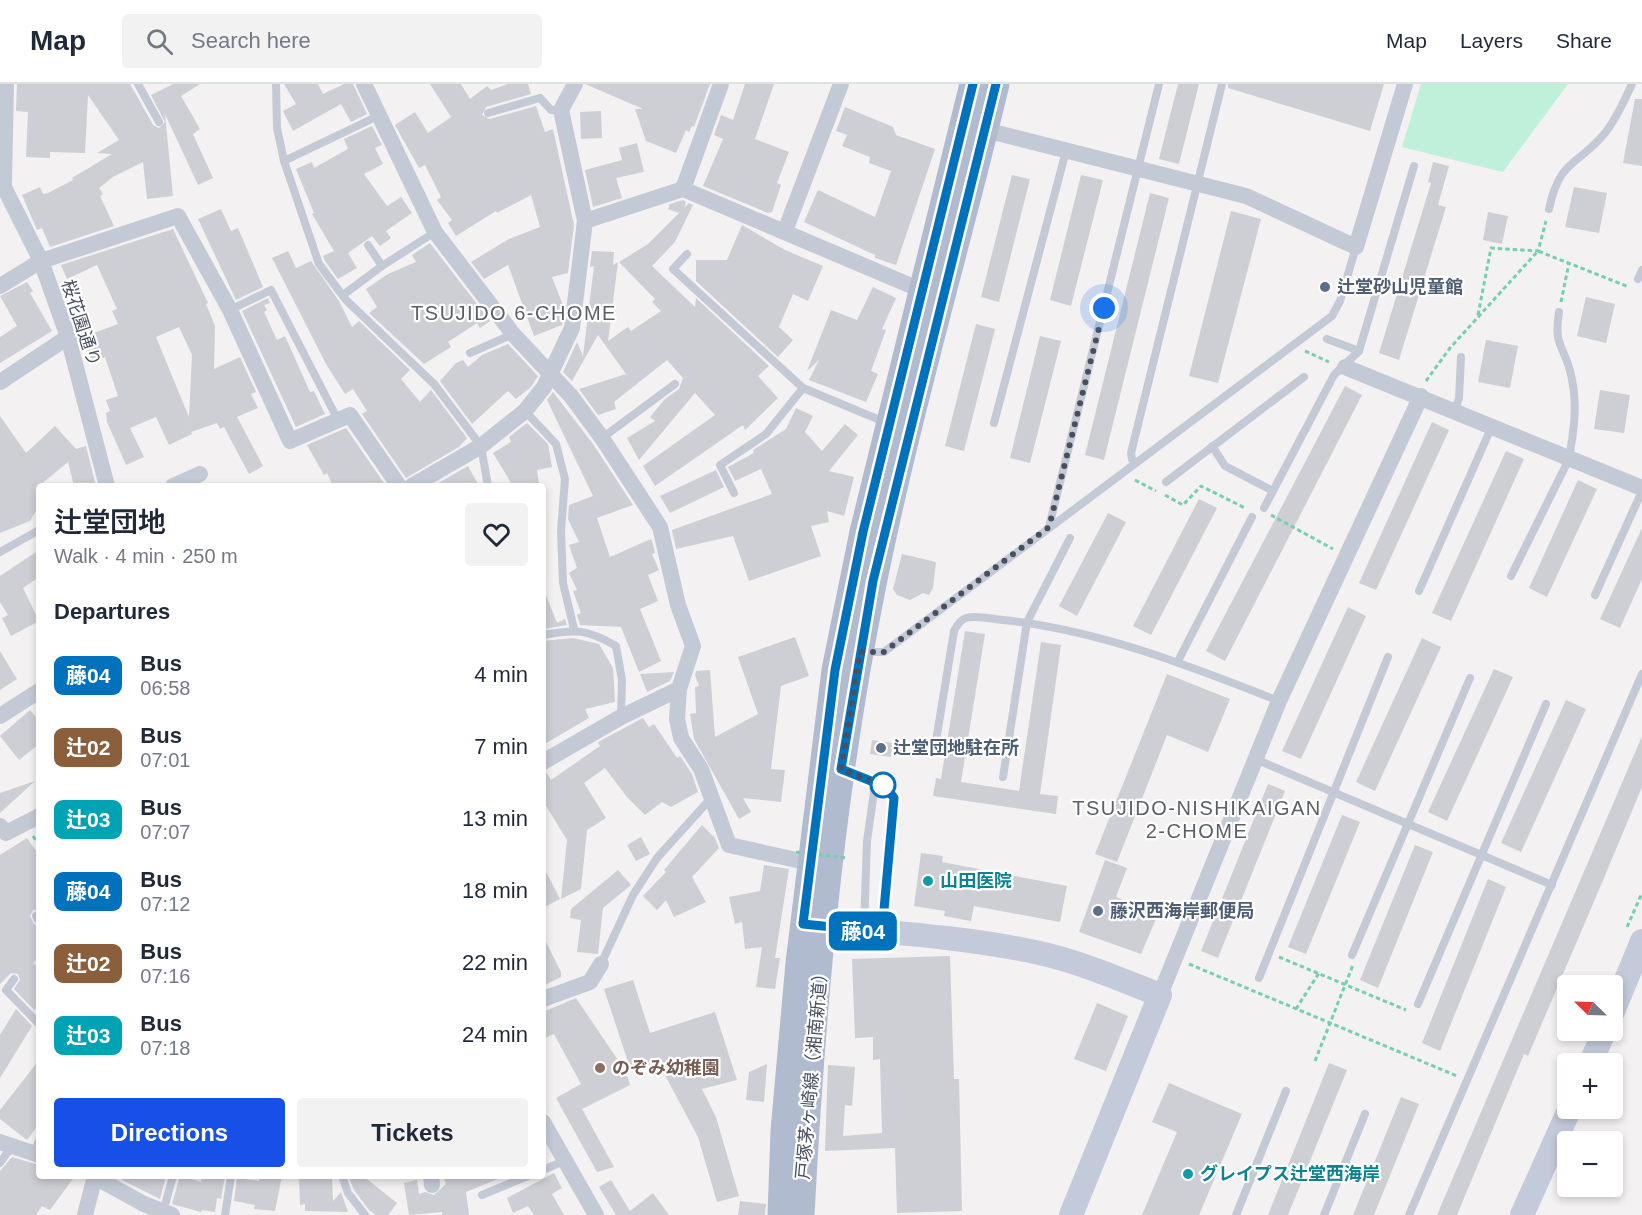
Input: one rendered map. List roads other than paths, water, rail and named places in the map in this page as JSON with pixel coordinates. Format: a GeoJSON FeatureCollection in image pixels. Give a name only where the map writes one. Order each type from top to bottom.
{"type":"FeatureCollection","features":[{"type":"Feature","properties":{"kind":"main road","name":"戸塚茅ヶ崎線（湘南新道）"},"geometry":{"type":"LineString","coordinates":[[801,1215],[814,925],[803,858],[835,670],[863,532],[973,84]]}},
{"type":"Feature","properties":{"kind":"main road","name":"戸塚茅ヶ崎線（湘南新道）"},"geometry":{"type":"LineString","coordinates":[[781,1215],[784,1131],[814,925],[873,581],[996,84]]}},
{"type":"Feature","properties":{"kind":"street"},"geometry":{"type":"LineString","coordinates":[[2,181],[6,84]]}},
{"type":"Feature","properties":{"kind":"street"},"geometry":{"type":"LineString","coordinates":[[364,84],[435,232],[513,334],[572,396],[660,527],[678,605],[693,646],[679,689],[677,719],[681,738],[701,769],[729,845],[803,858]]}},
{"type":"Feature","properties":{"kind":"street"},"geometry":{"type":"LineString","coordinates":[[417,483],[481,446],[525,411],[544,387],[572,328],[585,220],[561,110],[574,84]]}},
{"type":"Feature","properties":{"kind":"street"},"geometry":{"type":"LineString","coordinates":[[683,189],[721,84]]}},
{"type":"Feature","properties":{"kind":"street"},"geometry":{"type":"LineString","coordinates":[[785,231],[841,84]]}},
{"type":"Feature","properties":{"kind":"street"},"geometry":{"type":"LineString","coordinates":[[985,130],[1246,196],[1356,247],[1405,84]]}},
{"type":"Feature","properties":{"kind":"street","name":"桜花園通り"},"geometry":{"type":"LineString","coordinates":[[2,181],[40,261],[68,337],[106,483]]}},
{"type":"Feature","properties":{"kind":"street"},"geometry":{"type":"LineString","coordinates":[[585,220],[683,189],[921,290]]}},
{"type":"Feature","properties":{"kind":"street"},"geometry":{"type":"LineString","coordinates":[[0,286],[40,261],[178,216],[230,310],[290,441],[350,415],[397,483]]}},
{"type":"Feature","properties":{"kind":"street"},"geometry":{"type":"LineString","coordinates":[[0,382],[68,337]]}},
{"type":"Feature","properties":{"kind":"street"},"geometry":{"type":"LineString","coordinates":[[1345,367],[1422,391],[1455,410],[1642,489]]}},
{"type":"Feature","properties":{"kind":"street"},"geometry":{"type":"LineString","coordinates":[[1071,1215],[1254,759],[1345,555],[1422,391]]}},
{"type":"Feature","properties":{"kind":"street"},"geometry":{"type":"LineString","coordinates":[[180,483],[200,474]]}},
{"type":"Feature","properties":{"kind":"street"},"geometry":{"type":"LineString","coordinates":[[546,760],[621,717],[679,689]]}},
{"type":"Feature","properties":{"kind":"street"},"geometry":{"type":"LineString","coordinates":[[0,716],[36,693]]}},
{"type":"Feature","properties":{"kind":"street"},"geometry":{"type":"LineString","coordinates":[[0,826],[6,833],[36,818]]}},
{"type":"Feature","properties":{"kind":"street"},"geometry":{"type":"LineString","coordinates":[[814,925],[962,940],[1036,952],[1098,971],[1160,995]]}},
{"type":"Feature","properties":{"kind":"street"},"geometry":{"type":"LineString","coordinates":[[1623,987],[1642,941]]}},
{"type":"Feature","properties":{"kind":"street"},"geometry":{"type":"LineString","coordinates":[[546,998],[590,982],[601,964]]}},
{"type":"Feature","properties":{"kind":"street"},"geometry":{"type":"LineString","coordinates":[[1522,1215],[1565,1119]]}},
{"type":"Feature","properties":{"kind":"street"},"geometry":{"type":"LineString","coordinates":[[546,1128],[596,1215]]}},
{"type":"Feature","properties":{"kind":"street"},"geometry":{"type":"LineString","coordinates":[[6,1144],[36,1150]]}},
{"type":"Feature","properties":{"kind":"street"},"geometry":{"type":"LineString","coordinates":[[85,1215],[93,1179]]}},
{"type":"Feature","properties":{"kind":"street"},"geometry":{"type":"LineString","coordinates":[[100,1179],[168,1214]]}},
{"type":"Feature","properties":{"kind":"lane"},"geometry":{"type":"LineString","coordinates":[[138,84],[159,122]]}},
{"type":"Feature","properties":{"kind":"lane"},"geometry":{"type":"LineString","coordinates":[[276,84],[277,128],[284,161],[319,264],[343,295],[434,384],[481,446],[487,483]]}},
{"type":"Feature","properties":{"kind":"lane"},"geometry":{"type":"LineString","coordinates":[[1049,527],[1159,84]]}},
{"type":"Feature","properties":{"kind":"lane"},"geometry":{"type":"LineString","coordinates":[[1132,459],[1131,453],[1222,84]]}},
{"type":"Feature","properties":{"kind":"lane"},"geometry":{"type":"LineString","coordinates":[[1549,209],[1558,177],[1605,133],[1632,84]]}},
{"type":"Feature","properties":{"kind":"lane"},"geometry":{"type":"LineString","coordinates":[[488,113],[540,98],[551,110],[561,110]]}},
{"type":"Feature","properties":{"kind":"lane"},"geometry":{"type":"LineString","coordinates":[[284,161],[378,116]]}},
{"type":"Feature","properties":{"kind":"lane"},"geometry":{"type":"LineString","coordinates":[[994,423],[1066,151]]}},
{"type":"Feature","properties":{"kind":"lane"},"geometry":{"type":"LineString","coordinates":[[1264,510],[1334,375],[1345,367],[1359,351],[1414,166]]}},
{"type":"Feature","properties":{"kind":"lane"},"geometry":{"type":"LineString","coordinates":[[343,295],[382,266],[435,232]]}},
{"type":"Feature","properties":{"kind":"lane"},"geometry":{"type":"LineString","coordinates":[[368,245],[382,266]]}},
{"type":"Feature","properties":{"kind":"lane"},"geometry":{"type":"LineString","coordinates":[[860,652],[884,652],[1332,316],[1340,301],[1356,247]]}},
{"type":"Feature","properties":{"kind":"lane"},"geometry":{"type":"LineString","coordinates":[[687,254],[673,269],[803,388],[889,423]]}},
{"type":"Feature","properties":{"kind":"lane"},"geometry":{"type":"LineString","coordinates":[[230,310],[271,290],[338,420]]}},
{"type":"Feature","properties":{"kind":"lane"},"geometry":{"type":"LineString","coordinates":[[1511,576],[1569,459],[1576,406],[1570,372],[1558,344],[1556,330],[1559,312]]}},
{"type":"Feature","properties":{"kind":"lane"},"geometry":{"type":"LineString","coordinates":[[470,353],[513,334]]}},
{"type":"Feature","properties":{"kind":"lane"},"geometry":{"type":"LineString","coordinates":[[1327,339],[1359,351]]}},
{"type":"Feature","properties":{"kind":"lane"},"geometry":{"type":"LineString","coordinates":[[1455,410],[1459,398],[1461,357]]}},
{"type":"Feature","properties":{"kind":"lane"},"geometry":{"type":"LineString","coordinates":[[1166,482],[1304,377]]}},
{"type":"Feature","properties":{"kind":"lane"},"geometry":{"type":"LineString","coordinates":[[602,438],[675,384]]}},
{"type":"Feature","properties":{"kind":"lane"},"geometry":{"type":"LineString","coordinates":[[734,493],[720,465],[766,434],[803,388]]}},
{"type":"Feature","properties":{"kind":"lane"},"geometry":{"type":"LineString","coordinates":[[525,411],[556,444],[565,479],[561,531],[563,583],[574,629]]}},
{"type":"Feature","properties":{"kind":"lane"},"geometry":{"type":"LineString","coordinates":[[1419,591],[1492,426]]}},
{"type":"Feature","properties":{"kind":"lane"},"geometry":{"type":"LineString","coordinates":[[1212,446],[1226,466],[1273,491]]}},
{"type":"Feature","properties":{"kind":"lane"},"geometry":{"type":"LineString","coordinates":[[1595,595],[1642,489]]}},
{"type":"Feature","properties":{"kind":"lane"},"geometry":{"type":"LineString","coordinates":[[1178,661],[1250,514]]}},
{"type":"Feature","properties":{"kind":"lane"},"geometry":{"type":"LineString","coordinates":[[0,552],[36,532]]}},
{"type":"Feature","properties":{"kind":"lane"},"geometry":{"type":"LineString","coordinates":[[1003,777],[1027,622],[1070,538]]}},
{"type":"Feature","properties":{"kind":"lane"},"geometry":{"type":"LineString","coordinates":[[934,747],[954,631],[958,624],[967,617],[1027,622],[1111,641],[1178,661],[1279,702]]}},
{"type":"Feature","properties":{"kind":"lane"},"geometry":{"type":"LineString","coordinates":[[546,634],[574,629],[595,633],[616,646],[622,680],[621,717]]}},
{"type":"Feature","properties":{"kind":"lane"},"geometry":{"type":"LineString","coordinates":[[1259,978],[1388,657]]}},
{"type":"Feature","properties":{"kind":"lane"},"geometry":{"type":"LineString","coordinates":[[1408,1215],[1642,674]]}},
{"type":"Feature","properties":{"kind":"lane"},"geometry":{"type":"LineString","coordinates":[[1352,955],[1470,678]]}},
{"type":"Feature","properties":{"kind":"lane"},"geometry":{"type":"LineString","coordinates":[[1418,1004],[1480,853],[1546,704]]}},
{"type":"Feature","properties":{"kind":"lane"},"geometry":{"type":"LineString","coordinates":[[1254,759],[1552,885]]}},
{"type":"Feature","properties":{"kind":"lane"},"geometry":{"type":"LineString","coordinates":[[841,769],[886,787],[894,798],[873,931]]}},
{"type":"Feature","properties":{"kind":"lane"},"geometry":{"type":"LineString","coordinates":[[872,780],[874,792],[867,841],[873,931]]}},
{"type":"Feature","properties":{"kind":"lane"},"geometry":{"type":"LineString","coordinates":[[601,964],[633,895],[657,858],[712,796]]}},
{"type":"Feature","properties":{"kind":"lane"},"geometry":{"type":"LineString","coordinates":[[14,979],[6,990],[36,1021]]}},
{"type":"Feature","properties":{"kind":"lane"},"geometry":{"type":"LineString","coordinates":[[1236,1215],[1286,1091]]}},
{"type":"Feature","properties":{"kind":"lane"},"geometry":{"type":"LineString","coordinates":[[1324,1215],[1365,1114]]}},
{"type":"Feature","properties":{"kind":"lane"},"geometry":{"type":"LineString","coordinates":[[0,1163],[6,1144]]}},
{"type":"Feature","properties":{"kind":"lane"},"geometry":{"type":"LineString","coordinates":[[546,1169],[564,1161]]}},
{"type":"Feature","properties":{"kind":"lane"},"geometry":{"type":"LineString","coordinates":[[168,1214],[173,1179]]}},
{"type":"Feature","properties":{"kind":"lane"},"geometry":{"type":"LineString","coordinates":[[225,1215],[231,1179]]}},
{"type":"Feature","properties":{"kind":"lane"},"geometry":{"type":"LineString","coordinates":[[343,1179],[348,1193],[365,1215]]}},
{"type":"Feature","properties":{"kind":"lane"},"geometry":{"type":"LineString","coordinates":[[482,1195],[521,1179]]}},
{"type":"Feature","properties":{"kind":"place","name":"辻堂砂山児童館"},"geometry":{"type":"Point","coordinates":[1325,287]}},
{"type":"Feature","properties":{"kind":"place","name":"辻堂団地駐在所"},"geometry":{"type":"Point","coordinates":[881,748]}},
{"type":"Feature","properties":{"kind":"place","name":"山田医院"},"geometry":{"type":"Point","coordinates":[928,881]}},
{"type":"Feature","properties":{"kind":"place","name":"藤沢西海岸郵便局"},"geometry":{"type":"Point","coordinates":[1098,911]}},
{"type":"Feature","properties":{"kind":"place","name":"のぞみ幼稚園"},"geometry":{"type":"Point","coordinates":[600,1068]}},
{"type":"Feature","properties":{"kind":"place","name":"グレイプス辻堂西海岸"},"geometry":{"type":"Point","coordinates":[1188,1174]}},
{"type":"Feature","properties":{"kind":"district","name":"TSUJIDO 6-CHOME"},"geometry":{"type":"Point","coordinates":[514,313]}},
{"type":"Feature","properties":{"kind":"district","name":"TSUJIDO-NISHIKAIGAN 2-CHOME"},"geometry":{"type":"Point","coordinates":[1197,820]}}]}
